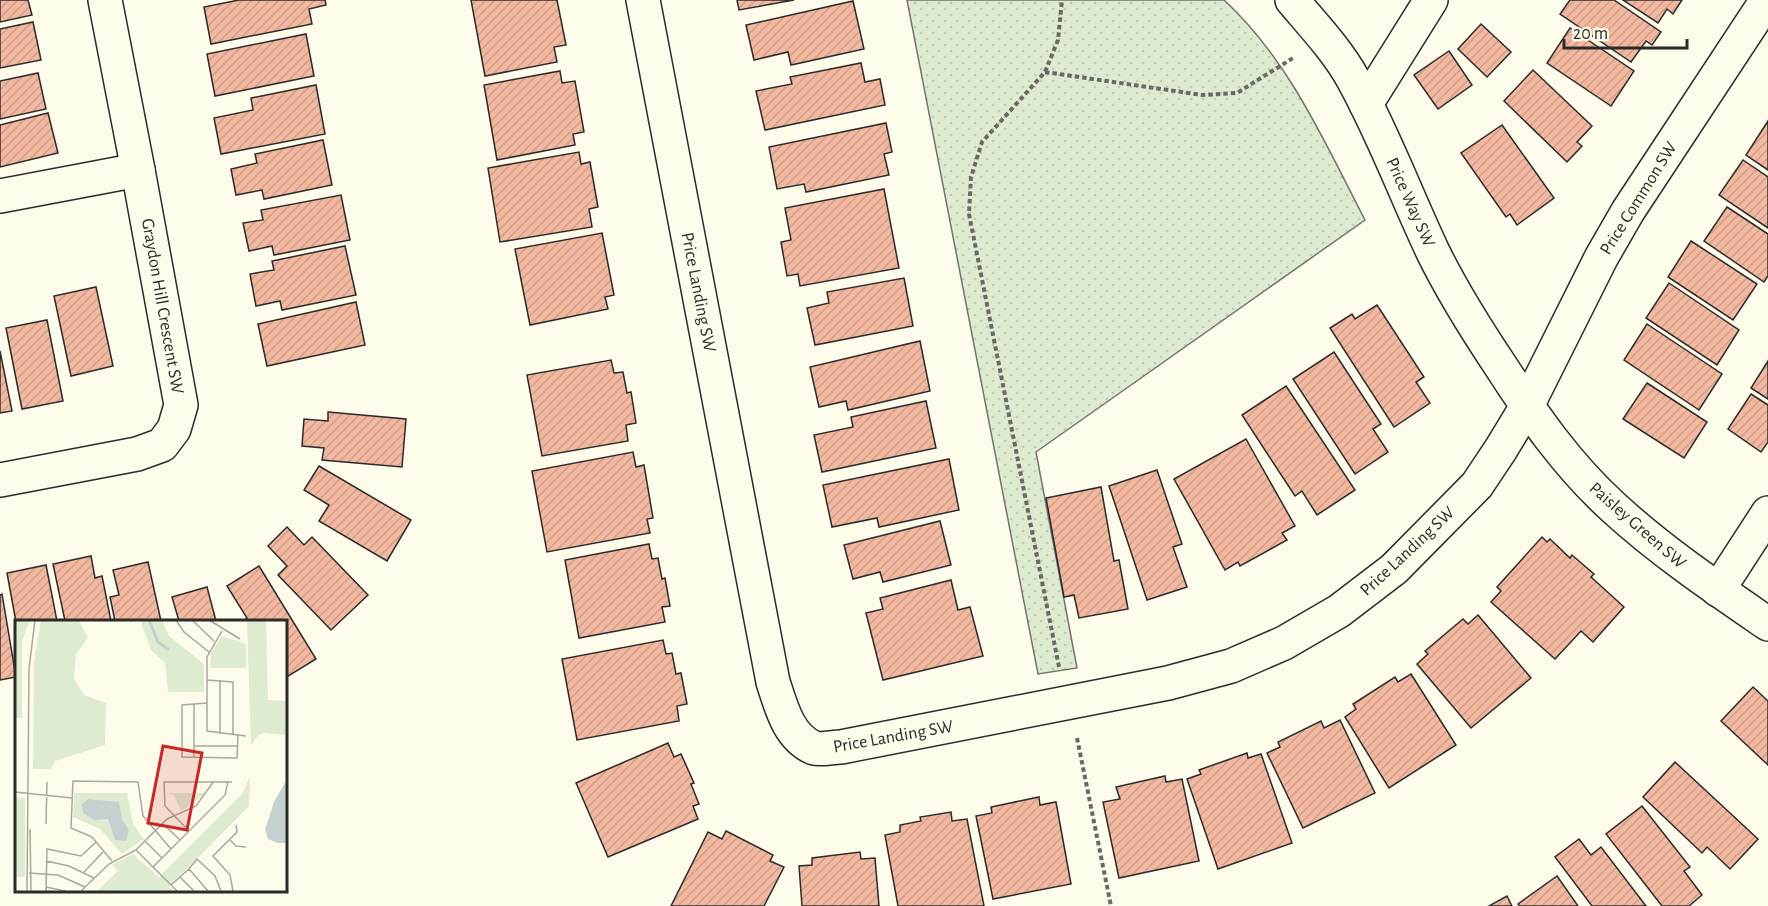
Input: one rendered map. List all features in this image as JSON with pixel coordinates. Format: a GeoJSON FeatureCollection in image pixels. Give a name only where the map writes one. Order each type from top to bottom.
{"type":"FeatureCollection","features":[{"type":"Feature","properties":{"kind":"street","name":"Graydon Hill Crescent SW"},"geometry":{"type":"LineString","coordinates":[[0,480],[137,454],[162,445],[174,429],[181,405],[105,0]]}},
{"type":"Feature","properties":{"kind":"street","name":"Price Landing SW"},"geometry":{"type":"LineString","coordinates":[[643,0],[773,682],[783,711],[796,737],[815,749],[841,747],[1168,683],[1231,666],[1284,643],[1339,612],[1394,569],[1476,485],[1527,406]]}},
{"type":"Feature","properties":{"kind":"street","name":"Price Way SW"},"geometry":{"type":"LineString","coordinates":[[1292,0],[1352,77],[1433,253],[1485,343],[1527,406]]}},
{"type":"Feature","properties":{"kind":"street"},"geometry":{"type":"LineString","coordinates":[[1366,104],[1431,0]]}},
{"type":"Feature","properties":{"kind":"street","name":"Price Common SW"},"geometry":{"type":"LineString","coordinates":[[1527,406],[1600,258],[1628,211],[1767,0]]}},
{"type":"Feature","properties":{"kind":"street"},"geometry":{"type":"LineString","coordinates":[[0,196],[138,170]]}},
{"type":"Feature","properties":{"kind":"street","name":"Paisley Green SW"},"geometry":{"type":"LineString","coordinates":[[1527,406],[1570,464],[1612,506],[1673,559],[1768,624]]}},
{"type":"Feature","properties":{"kind":"street"},"geometry":{"type":"LineString","coordinates":[[1718,590],[1768,513]]}},
{"type":"Feature","properties":{"kind":"path"},"geometry":{"type":"LineString","coordinates":[[1060,670],[969,214],[971,177],[982,142],[1045,72],[1058,40],[1062,0]]}},
{"type":"Feature","properties":{"kind":"path"},"geometry":{"type":"LineString","coordinates":[[1045,72],[1202,95],[1237,93],[1323,37]]}},
{"type":"Feature","properties":{"kind":"path"},"geometry":{"type":"LineString","coordinates":[[1076,730],[1111,906]]}},
{"type":"Feature","properties":{"kind":"green space"},"geometry":{"type":"Polygon","coordinates":[[[907,0],[1224,0],[1268,49],[1287,76],[1320,132],[1365,220],[1036,452],[1077,668],[1038,674],[907,0]]]}},
{"type":"Feature","properties":{"kind":"building"},"geometry":{"type":"Polygon","coordinates":[[[0,0],[28,0],[32,15],[0,22],[0,0]]]}},
{"type":"Feature","properties":{"kind":"building"},"geometry":{"type":"Polygon","coordinates":[[[239,0],[325,0],[326,5],[309,9],[312,24],[211,44],[204,7],[239,0]]]}},
{"type":"Feature","properties":{"kind":"building"},"geometry":{"type":"Polygon","coordinates":[[[471,0],[557,0],[566,45],[554,47],[557,62],[485,76],[471,0]]]}},
{"type":"Feature","properties":{"kind":"building"},"geometry":{"type":"Polygon","coordinates":[[[737,0],[794,0],[739,10],[737,0]]]}},
{"type":"Feature","properties":{"kind":"building"},"geometry":{"type":"Polygon","coordinates":[[[1570,0],[1614,0],[1661,32],[1652,45],[1646,41],[1631,62],[1560,14],[1570,0]]]}},
{"type":"Feature","properties":{"kind":"building"},"geometry":{"type":"Polygon","coordinates":[[[1623,0],[1682,0],[1673,14],[1667,9],[1658,23],[1623,0]]]}},
{"type":"Feature","properties":{"kind":"building"},"geometry":{"type":"Polygon","coordinates":[[[853,1],[864,49],[791,65],[788,52],[754,60],[746,25],[853,1]]]}},
{"type":"Feature","properties":{"kind":"building"},"geometry":{"type":"Polygon","coordinates":[[[33,22],[41,60],[0,68],[0,29],[33,22]]]}},
{"type":"Feature","properties":{"kind":"building"},"geometry":{"type":"Polygon","coordinates":[[[1481,24],[1511,52],[1487,77],[1458,49],[1481,24]]]}},
{"type":"Feature","properties":{"kind":"building"},"geometry":{"type":"Polygon","coordinates":[[[1570,28],[1634,71],[1611,106],[1547,63],[1570,28]]]}},
{"type":"Feature","properties":{"kind":"building"},"geometry":{"type":"Polygon","coordinates":[[[306,34],[314,76],[215,96],[207,54],[306,34]]]}},
{"type":"Feature","properties":{"kind":"building"},"geometry":{"type":"Polygon","coordinates":[[[1449,51],[1472,85],[1438,109],[1414,75],[1449,51]]]}},
{"type":"Feature","properties":{"kind":"building"},"geometry":{"type":"Polygon","coordinates":[[[861,63],[865,82],[880,79],[885,105],[765,130],[756,91],[792,84],[790,77],[861,63]]]}},
{"type":"Feature","properties":{"kind":"building"},"geometry":{"type":"Polygon","coordinates":[[[1533,70],[1592,126],[1577,142],[1582,146],[1567,162],[1504,101],[1533,70]]]}},
{"type":"Feature","properties":{"kind":"building"},"geometry":{"type":"Polygon","coordinates":[[[560,71],[562,83],[575,81],[584,132],[573,134],[575,145],[497,160],[484,85],[560,71]]]}},
{"type":"Feature","properties":{"kind":"building"},"geometry":{"type":"Polygon","coordinates":[[[38,73],[46,109],[0,119],[0,81],[38,73]]]}},
{"type":"Feature","properties":{"kind":"building"},"geometry":{"type":"Polygon","coordinates":[[[316,85],[325,134],[221,154],[214,118],[253,110],[251,98],[316,85]]]}},
{"type":"Feature","properties":{"kind":"building"},"geometry":{"type":"Polygon","coordinates":[[[48,113],[58,153],[0,167],[0,125],[48,113]]]}},
{"type":"Feature","properties":{"kind":"building"},"geometry":{"type":"Polygon","coordinates":[[[1768,121],[1768,170],[1746,155],[1768,121]]]}},
{"type":"Feature","properties":{"kind":"building"},"geometry":{"type":"Polygon","coordinates":[[[886,123],[892,152],[884,154],[889,175],[806,192],[804,184],[777,189],[769,147],[886,123]]]}},
{"type":"Feature","properties":{"kind":"building"},"geometry":{"type":"Polygon","coordinates":[[[1502,125],[1554,198],[1517,225],[1510,214],[1506,217],[1461,153],[1502,125]]]}},
{"type":"Feature","properties":{"kind":"building"},"geometry":{"type":"Polygon","coordinates":[[[323,140],[332,185],[264,199],[262,190],[236,195],[231,169],[257,163],[255,154],[323,140]]]}},
{"type":"Feature","properties":{"kind":"building"},"geometry":{"type":"Polygon","coordinates":[[[579,152],[581,164],[590,162],[598,207],[589,209],[592,227],[500,242],[488,168],[579,152]]]}},
{"type":"Feature","properties":{"kind":"building"},"geometry":{"type":"Polygon","coordinates":[[[1743,160],[1768,177],[1768,228],[1719,195],[1743,160]]]}},
{"type":"Feature","properties":{"kind":"building"},"geometry":{"type":"Polygon","coordinates":[[[884,189],[899,268],[800,286],[798,274],[787,276],[781,242],[791,240],[785,208],[884,189]]]}},
{"type":"Feature","properties":{"kind":"building"},"geometry":{"type":"Polygon","coordinates":[[[341,195],[350,240],[274,255],[272,246],[249,251],[243,223],[263,220],[261,210],[341,195]]]}},
{"type":"Feature","properties":{"kind":"building"},"geometry":{"type":"Polygon","coordinates":[[[1727,207],[1768,234],[1768,276],[1764,282],[1704,241],[1727,207]]]}},
{"type":"Feature","properties":{"kind":"building"},"geometry":{"type":"Polygon","coordinates":[[[602,233],[614,295],[605,297],[608,309],[530,325],[515,249],[602,233]]]}},
{"type":"Feature","properties":{"kind":"building"},"geometry":{"type":"Polygon","coordinates":[[[1691,241],[1757,284],[1733,320],[1668,277],[1691,241]]]}},
{"type":"Feature","properties":{"kind":"building"},"geometry":{"type":"Polygon","coordinates":[[[345,246],[356,295],[282,310],[280,301],[256,306],[250,274],[274,270],[272,261],[345,246]]]}},
{"type":"Feature","properties":{"kind":"building"},"geometry":{"type":"Polygon","coordinates":[[[904,278],[913,326],[815,345],[807,308],[829,303],[827,292],[904,278]]]}},
{"type":"Feature","properties":{"kind":"building"},"geometry":{"type":"Polygon","coordinates":[[[1669,283],[1739,330],[1717,365],[1646,318],[1669,283]]]}},
{"type":"Feature","properties":{"kind":"building"},"geometry":{"type":"Polygon","coordinates":[[[96,287],[113,366],[71,376],[54,296],[96,287]]]}},
{"type":"Feature","properties":{"kind":"building"},"geometry":{"type":"Polygon","coordinates":[[[356,302],[365,345],[267,366],[258,324],[356,302]]]}},
{"type":"Feature","properties":{"kind":"building"},"geometry":{"type":"Polygon","coordinates":[[[1377,305],[1424,377],[1416,382],[1430,403],[1394,427],[1330,328],[1352,314],[1355,319],[1377,305]]]}},
{"type":"Feature","properties":{"kind":"building"},"geometry":{"type":"Polygon","coordinates":[[[47,320],[63,401],[22,409],[6,328],[47,320]]]}},
{"type":"Feature","properties":{"kind":"building"},"geometry":{"type":"Polygon","coordinates":[[[1647,324],[1722,374],[1699,410],[1624,360],[1647,324]]]}},
{"type":"Feature","properties":{"kind":"building"},"geometry":{"type":"Polygon","coordinates":[[[920,341],[930,391],[848,410],[846,401],[819,407],[810,367],[920,341]]]}},
{"type":"Feature","properties":{"kind":"building"},"geometry":{"type":"Polygon","coordinates":[[[0,351],[12,411],[0,413],[0,351]]]}},
{"type":"Feature","properties":{"kind":"building"},"geometry":{"type":"Polygon","coordinates":[[[1334,352],[1381,424],[1373,429],[1388,452],[1355,474],[1293,379],[1334,352]]]}},
{"type":"Feature","properties":{"kind":"building"},"geometry":{"type":"Polygon","coordinates":[[[611,360],[614,373],[623,372],[627,393],[631,392],[636,423],[626,425],[628,441],[542,456],[527,375],[611,360]]]}},
{"type":"Feature","properties":{"kind":"building"},"geometry":{"type":"Polygon","coordinates":[[[1768,361],[1768,399],[1751,388],[1768,361]]]}},
{"type":"Feature","properties":{"kind":"building"},"geometry":{"type":"Polygon","coordinates":[[[1647,383],[1707,422],[1684,458],[1623,419],[1647,383]]]}},
{"type":"Feature","properties":{"kind":"building"},"geometry":{"type":"Polygon","coordinates":[[[1286,386],[1355,490],[1317,515],[1302,491],[1295,496],[1242,415],[1286,386]]]}},
{"type":"Feature","properties":{"kind":"building"},"geometry":{"type":"Polygon","coordinates":[[[1751,394],[1768,405],[1768,442],[1761,452],[1728,429],[1751,394]]]}},
{"type":"Feature","properties":{"kind":"building"},"geometry":{"type":"Polygon","coordinates":[[[926,401],[936,448],[822,472],[814,435],[853,427],[851,417],[926,401]]]}},
{"type":"Feature","properties":{"kind":"building"},"geometry":{"type":"Polygon","coordinates":[[[328,412],[406,419],[402,467],[322,460],[324,448],[302,446],[304,419],[328,421],[328,412]]]}},
{"type":"Feature","properties":{"kind":"building"},"geometry":{"type":"Polygon","coordinates":[[[1246,439],[1295,526],[1282,533],[1287,540],[1240,566],[1238,562],[1225,570],[1174,479],[1246,439]]]}},
{"type":"Feature","properties":{"kind":"building"},"geometry":{"type":"Polygon","coordinates":[[[633,452],[636,467],[644,465],[653,518],[647,519],[650,533],[547,552],[532,471],[633,452]]]}},
{"type":"Feature","properties":{"kind":"building"},"geometry":{"type":"Polygon","coordinates":[[[949,459],[959,510],[879,527],[877,518],[832,527],[823,485],[949,459]]]}},
{"type":"Feature","properties":{"kind":"building"},"geometry":{"type":"Polygon","coordinates":[[[319,466],[411,520],[387,561],[319,521],[329,505],[304,490],[319,466]]]}},
{"type":"Feature","properties":{"kind":"building"},"geometry":{"type":"Polygon","coordinates":[[[1157,470],[1182,544],[1173,547],[1187,587],[1147,600],[1109,486],[1157,470]]]}},
{"type":"Feature","properties":{"kind":"building"},"geometry":{"type":"Polygon","coordinates":[[[1101,487],[1114,561],[1119,560],[1128,609],[1079,618],[1074,595],[1064,597],[1046,498],[1101,487]]]}},
{"type":"Feature","properties":{"kind":"building"},"geometry":{"type":"Polygon","coordinates":[[[940,521],[951,565],[883,582],[880,572],[853,579],[844,545],[940,521]]]}},
{"type":"Feature","properties":{"kind":"building"},"geometry":{"type":"Polygon","coordinates":[[[287,527],[304,545],[312,537],[368,595],[331,630],[278,575],[287,566],[268,546],[287,527]]]}},
{"type":"Feature","properties":{"kind":"building"},"geometry":{"type":"Polygon","coordinates":[[[1542,537],[1547,542],[1550,539],[1570,558],[1572,555],[1594,574],[1591,577],[1624,607],[1593,642],[1581,631],[1555,659],[1491,602],[1501,591],[1497,587],[1542,537]]]}},
{"type":"Feature","properties":{"kind":"building"},"geometry":{"type":"Polygon","coordinates":[[[649,544],[652,559],[658,558],[662,579],[665,578],[670,606],[662,607],[665,622],[579,638],[565,560],[649,544]]]}},
{"type":"Feature","properties":{"kind":"building"},"geometry":{"type":"Polygon","coordinates":[[[91,556],[95,578],[102,576],[111,620],[65,620],[53,564],[91,556]]]}},
{"type":"Feature","properties":{"kind":"building"},"geometry":{"type":"Polygon","coordinates":[[[148,562],[161,620],[115,620],[110,597],[119,595],[113,570],[148,562]]]}},
{"type":"Feature","properties":{"kind":"building"},"geometry":{"type":"Polygon","coordinates":[[[46,565],[57,620],[16,620],[7,573],[46,565]]]}},
{"type":"Feature","properties":{"kind":"building"},"geometry":{"type":"Polygon","coordinates":[[[259,566],[316,659],[286,677],[286,620],[244,620],[247,618],[227,586],[259,566]]]}},
{"type":"Feature","properties":{"kind":"building"},"geometry":{"type":"Polygon","coordinates":[[[951,580],[958,610],[970,607],[983,656],[883,680],[866,613],[883,609],[880,598],[951,580]]]}},
{"type":"Feature","properties":{"kind":"building"},"geometry":{"type":"Polygon","coordinates":[[[207,587],[216,620],[179,620],[172,597],[207,587]]]}},
{"type":"Feature","properties":{"kind":"building"},"geometry":{"type":"Polygon","coordinates":[[[2,594],[15,677],[0,680],[0,595],[2,594]]]}},
{"type":"Feature","properties":{"kind":"building"},"geometry":{"type":"Polygon","coordinates":[[[1478,615],[1531,678],[1471,728],[1417,664],[1428,654],[1425,651],[1463,619],[1468,624],[1478,615]]]}},
{"type":"Feature","properties":{"kind":"building"},"geometry":{"type":"Polygon","coordinates":[[[663,640],[666,654],[672,653],[676,674],[681,673],[687,704],[677,706],[679,721],[577,740],[562,659],[663,640]]]}},
{"type":"Feature","properties":{"kind":"building"},"geometry":{"type":"Polygon","coordinates":[[[1411,674],[1456,745],[1389,788],[1345,717],[1356,709],[1353,704],[1395,677],[1398,682],[1411,674]]]}},
{"type":"Feature","properties":{"kind":"building"},"geometry":{"type":"Polygon","coordinates":[[[1753,687],[1768,701],[1768,765],[1721,721],[1753,687]]]}},
{"type":"Feature","properties":{"kind":"building"},"geometry":{"type":"Polygon","coordinates":[[[1340,720],[1375,793],[1303,828],[1267,753],[1280,747],[1278,742],[1321,721],[1324,728],[1340,720]]]}},
{"type":"Feature","properties":{"kind":"building"},"geometry":{"type":"Polygon","coordinates":[[[668,743],[674,757],[681,754],[694,783],[691,784],[699,804],[693,806],[698,819],[608,857],[576,783],[668,743]]]}},
{"type":"Feature","properties":{"kind":"building"},"geometry":{"type":"Polygon","coordinates":[[[1247,753],[1248,758],[1261,754],[1292,843],[1218,869],[1187,779],[1201,774],[1199,770],[1247,753]]]}},
{"type":"Feature","properties":{"kind":"building"},"geometry":{"type":"Polygon","coordinates":[[[1675,762],[1758,839],[1730,869],[1707,847],[1702,853],[1643,797],[1675,762]]]}},
{"type":"Feature","properties":{"kind":"building"},"geometry":{"type":"Polygon","coordinates":[[[1165,776],[1166,782],[1182,779],[1199,861],[1119,878],[1103,802],[1120,799],[1116,787],[1165,776]]]}},
{"type":"Feature","properties":{"kind":"building"},"geometry":{"type":"Polygon","coordinates":[[[1039,797],[1040,805],[1056,802],[1071,884],[993,899],[976,816],[992,813],[991,807],[1039,797]]]}},
{"type":"Feature","properties":{"kind":"building"},"geometry":{"type":"Polygon","coordinates":[[[1642,806],[1690,867],[1684,871],[1702,895],[1689,906],[1662,906],[1606,834],[1642,806]]]}},
{"type":"Feature","properties":{"kind":"building"},"geometry":{"type":"Polygon","coordinates":[[[951,812],[952,821],[967,819],[984,906],[898,906],[885,835],[900,832],[900,825],[921,821],[920,817],[951,812]]]}},
{"type":"Feature","properties":{"kind":"building"},"geometry":{"type":"Polygon","coordinates":[[[726,831],[773,855],[770,861],[784,867],[764,906],[671,906],[708,832],[722,839],[726,831]]]}},
{"type":"Feature","properties":{"kind":"building"},"geometry":{"type":"Polygon","coordinates":[[[1579,839],[1591,855],[1601,847],[1646,906],[1592,906],[1555,857],[1579,839]]]}},
{"type":"Feature","properties":{"kind":"building"},"geometry":{"type":"Polygon","coordinates":[[[860,852],[861,859],[875,858],[879,906],[802,906],[799,866],[812,865],[812,858],[860,852]]]}},
{"type":"Feature","properties":{"kind":"building"},"geometry":{"type":"Polygon","coordinates":[[[1557,876],[1578,906],[1520,906],[1518,904],[1557,876]]]}},
{"type":"Feature","properties":{"kind":"building"},"geometry":{"type":"Polygon","coordinates":[[[1507,896],[1512,906],[1489,906],[1507,896]]]}}]}
